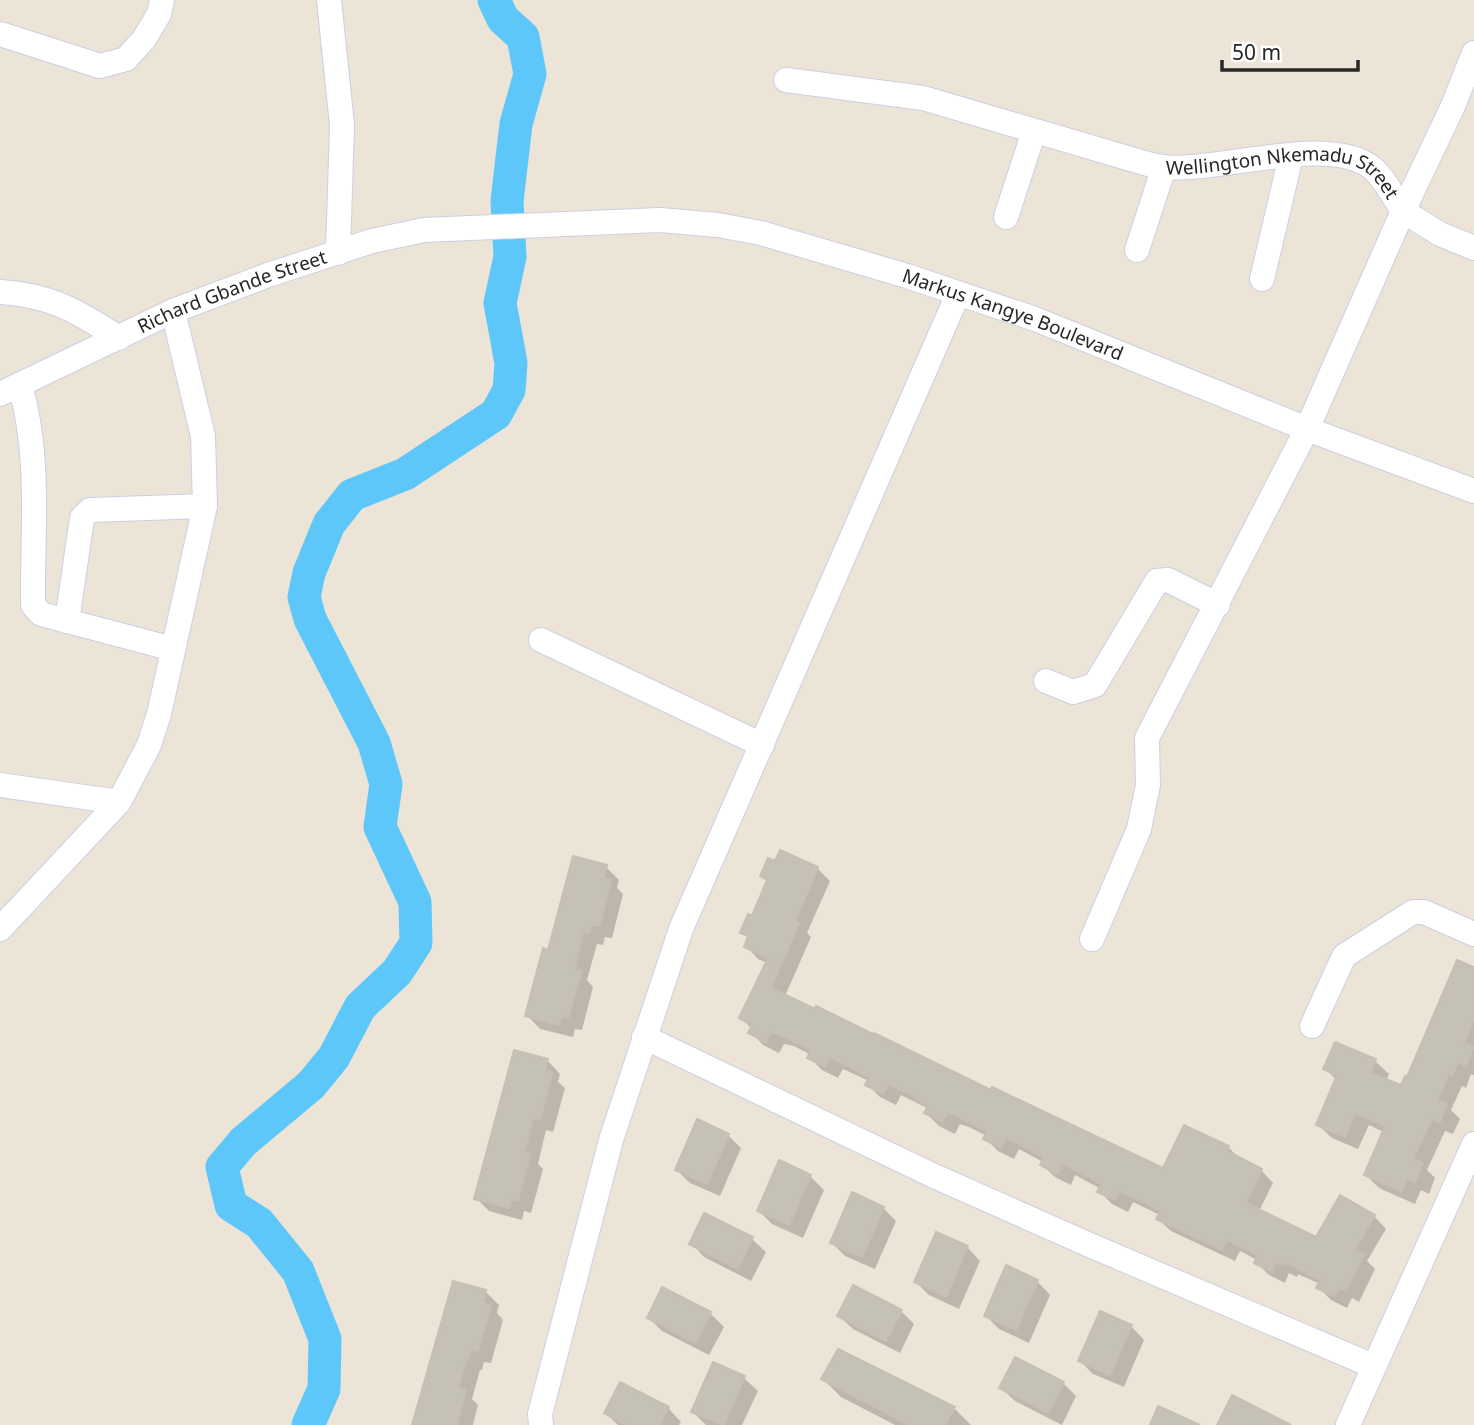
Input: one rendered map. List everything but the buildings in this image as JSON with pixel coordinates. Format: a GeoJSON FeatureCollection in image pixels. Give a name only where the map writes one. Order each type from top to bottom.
{"type":"FeatureCollection","features":[{"type":"Feature","properties":{"kind":"street"},"geometry":{"type":"LineString","coordinates":[[0,34],[100,66],[126,59],[144,39],[159,14],[162,0]]}},
{"type":"Feature","properties":{"kind":"street"},"geometry":{"type":"LineString","coordinates":[[329,0],[342,125],[338,253]]}},
{"type":"Feature","properties":{"kind":"street"},"geometry":{"type":"LineString","coordinates":[[1474,53],[1463,83],[1403,211],[1440,234],[1474,247]]}},
{"type":"Feature","properties":{"kind":"street","name":"Wellington Nkemadu Street"},"geometry":{"type":"LineString","coordinates":[[786,80],[923,98],[1164,167],[1291,156],[1333,155],[1360,160],[1375,170],[1403,211],[1307,429],[1147,738],[1148,785],[1139,829],[1092,939]]}},
{"type":"Feature","properties":{"kind":"street"},"geometry":{"type":"LineString","coordinates":[[1006,217],[1034,131]]}},
{"type":"Feature","properties":{"kind":"street"},"geometry":{"type":"LineString","coordinates":[[1262,279],[1291,156]]}},
{"type":"Feature","properties":{"kind":"street"},"geometry":{"type":"LineString","coordinates":[[1137,250],[1164,167]]}},
{"type":"Feature","properties":{"kind":"street","name":"Markus Kangye Boulevard"},"geometry":{"type":"LineString","coordinates":[[476,228],[660,220],[718,225],[761,233],[1035,319],[1307,429],[1474,491]]}},
{"type":"Feature","properties":{"kind":"street","name":"Richard Gbande Street"},"geometry":{"type":"LineString","coordinates":[[10,390],[173,311],[268,275],[372,241],[424,230],[476,228]]}},
{"type":"Feature","properties":{"kind":"street"},"geometry":{"type":"LineString","coordinates":[[0,292],[42,297],[86,316],[119,338]]}},
{"type":"Feature","properties":{"kind":"street"},"geometry":{"type":"LineString","coordinates":[[541,1425],[540,1414],[570,1291],[611,1140],[681,929],[958,294]]}},
{"type":"Feature","properties":{"kind":"street"},"geometry":{"type":"LineString","coordinates":[[0,929],[119,802],[153,733],[205,506],[203,436],[173,311]]}},
{"type":"Feature","properties":{"kind":"street"},"geometry":{"type":"LineString","coordinates":[[10,390],[27,411],[33,444],[33,606],[41,614],[173,649]]}},
{"type":"Feature","properties":{"kind":"street"},"geometry":{"type":"LineString","coordinates":[[67,621],[82,518],[86,513],[90,510],[205,506]]}},
{"type":"Feature","properties":{"kind":"street"},"geometry":{"type":"LineString","coordinates":[[1046,681],[1073,692],[1094,685],[1157,580],[1168,580],[1218,605]]}},
{"type":"Feature","properties":{"kind":"street"},"geometry":{"type":"LineString","coordinates":[[541,640],[762,745]]}},
{"type":"Feature","properties":{"kind":"street"},"geometry":{"type":"LineString","coordinates":[[0,785],[119,802]]}},
{"type":"Feature","properties":{"kind":"street"},"geometry":{"type":"LineString","coordinates":[[1312,1026],[1344,956],[1413,912],[1424,912],[1474,934]]}},
{"type":"Feature","properties":{"kind":"street"},"geometry":{"type":"LineString","coordinates":[[644,1037],[932,1175],[1373,1366]]}},
{"type":"Feature","properties":{"kind":"street"},"geometry":{"type":"LineString","coordinates":[[1348,1425],[1474,1144]]}},
{"type":"Feature","properties":{"kind":"waterway"},"geometry":{"type":"LineString","coordinates":[[308,1425],[324,1389],[325,1339],[298,1271],[259,1223],[231,1205],[222,1167],[243,1142],[311,1085],[334,1057],[360,1007],[397,972],[416,943],[415,902],[380,827],[386,784],[374,743],[310,619],[304,597],[309,573],[329,524],[352,495],[405,474],[496,414],[509,390],[511,363],[500,303],[510,257],[507,201],[516,124],[530,74],[523,37],[503,19],[494,0]]}}]}
